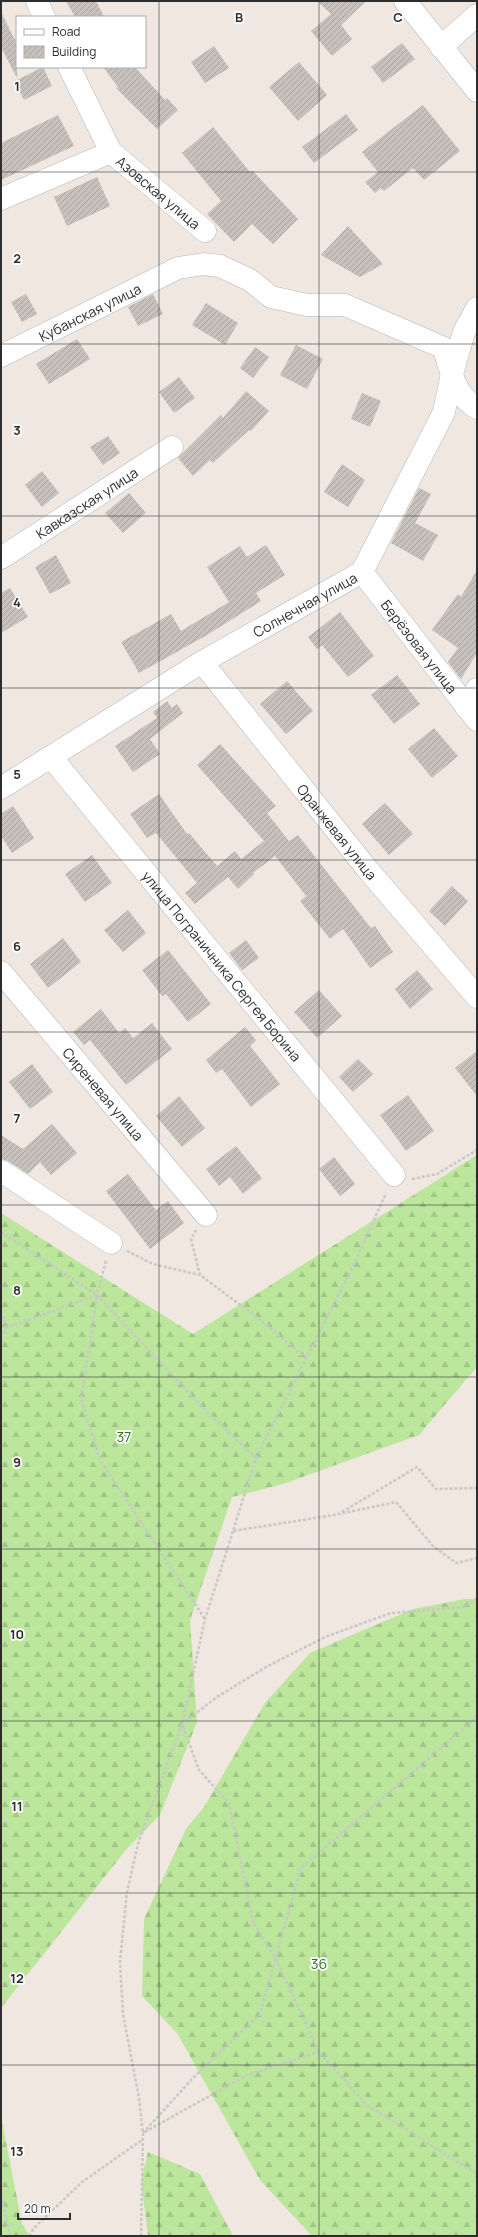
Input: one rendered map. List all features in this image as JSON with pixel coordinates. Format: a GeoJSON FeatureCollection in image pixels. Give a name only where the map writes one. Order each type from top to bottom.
{"type":"FeatureCollection","features":[{"type":"Feature","properties":{"kind":"street"},"geometry":{"type":"LineString","coordinates":[[36,1],[44,16]]}},
{"type":"Feature","properties":{"kind":"street"},"geometry":{"type":"LineString","coordinates":[[405,1],[477,91]]}},
{"type":"Feature","properties":{"kind":"street"},"geometry":{"type":"LineString","coordinates":[[441,47],[477,15]]}},
{"type":"Feature","properties":{"kind":"street","name":"Азовская улица"},"geometry":{"type":"LineString","coordinates":[[69,68],[111,152],[205,231]]}},
{"type":"Feature","properties":{"kind":"street"},"geometry":{"type":"LineString","coordinates":[[1,199],[111,152]]}},
{"type":"Feature","properties":{"kind":"street","name":"Кубанская улица"},"geometry":{"type":"LineString","coordinates":[[1,356],[178,268],[204,264],[220,266],[250,280],[271,297],[307,305],[345,305],[444,348],[452,374]]}},
{"type":"Feature","properties":{"kind":"street","name":"Солнечная улица"},"geometry":{"type":"LineString","coordinates":[[1,788],[202,662],[362,572],[444,412],[452,374],[464,332],[477,308]]}},
{"type":"Feature","properties":{"kind":"street"},"geometry":{"type":"LineString","coordinates":[[452,374],[461,394],[477,408]]}},
{"type":"Feature","properties":{"kind":"street","name":"Кавказская улица"},"geometry":{"type":"LineString","coordinates":[[1,558],[172,448]]}},
{"type":"Feature","properties":{"kind":"street","name":"Берёзовая улица"},"geometry":{"type":"LineString","coordinates":[[362,572],[473,705]]}},
{"type":"Feature","properties":{"kind":"street","name":"Оранжевая улица"},"geometry":{"type":"LineString","coordinates":[[202,662],[368,870],[477,996]]}},
{"type":"Feature","properties":{"kind":"street","name":"улица Пограничника Сергея Борина"},"geometry":{"type":"LineString","coordinates":[[51,757],[394,1175]]}},
{"type":"Feature","properties":{"kind":"street","name":"Сиреневая улица"},"geometry":{"type":"LineString","coordinates":[[1,972],[206,1215]]}},
{"type":"Feature","properties":{"kind":"street"},"geometry":{"type":"LineString","coordinates":[[1,1171],[111,1243]]}},
{"type":"Feature","properties":{"kind":"path"},"geometry":{"type":"LineString","coordinates":[[141,2236],[143,2134],[139,2098],[123,2014],[120,1962],[127,1892],[138,1844],[182,1724],[205,1619],[256,1458],[356,1260],[394,1175],[414,1179],[437,1174],[477,1150]]}},
{"type":"Feature","properties":{"kind":"path"},"geometry":{"type":"LineString","coordinates":[[200,1275],[191,1239],[206,1215]]}},
{"type":"Feature","properties":{"kind":"path"},"geometry":{"type":"LineString","coordinates":[[1,1232],[97,1295],[207,1412],[256,1458]]}},
{"type":"Feature","properties":{"kind":"path"},"geometry":{"type":"LineString","coordinates":[[205,1619],[100,1460],[81,1398],[97,1295],[111,1243],[154,1264],[200,1275],[266,1324],[307,1359]]}},
{"type":"Feature","properties":{"kind":"path"},"geometry":{"type":"LineString","coordinates":[[6,1328],[97,1295]]}},
{"type":"Feature","properties":{"kind":"path"},"geometry":{"type":"LineString","coordinates":[[1,1311],[6,1328],[1,1338]]}},
{"type":"Feature","properties":{"kind":"path"},"geometry":{"type":"LineString","coordinates":[[339,1513],[417,1467],[436,1489],[477,1488]]}},
{"type":"Feature","properties":{"kind":"path"},"geometry":{"type":"LineString","coordinates":[[233,1530],[396,1502],[432,1546],[456,1563],[477,1558]]}},
{"type":"Feature","properties":{"kind":"path"},"geometry":{"type":"LineString","coordinates":[[182,1724],[217,1697],[266,1667],[325,1637],[391,1613],[465,1607],[477,1598]]}},
{"type":"Feature","properties":{"kind":"path"},"geometry":{"type":"LineString","coordinates":[[143,2134],[192,2078],[260,2014],[301,1868],[477,1717]]}},
{"type":"Feature","properties":{"kind":"path"},"geometry":{"type":"LineString","coordinates":[[182,1724],[199,1770],[229,1803],[253,1922],[276,1959],[319,2052],[367,2105],[477,2174]]}},
{"type":"Feature","properties":{"kind":"path"},"geometry":{"type":"LineString","coordinates":[[143,2134],[247,2075],[319,2052]]}},
{"type":"Feature","properties":{"kind":"path"},"geometry":{"type":"LineString","coordinates":[[29,2236],[34,2228],[82,2182],[143,2140]]}},
{"type":"Feature","properties":{"kind":"path"},"geometry":{"type":"LineString","coordinates":[[1,2195],[10,2236]]}},
{"type":"Feature","properties":{"kind":"green space","name":"37"},"geometry":{"type":"Polygon","coordinates":[[[477,1155],[476,1368],[419,1435],[283,1484],[232,1497],[190,1620],[197,1722],[160,1815],[125,1851],[1,2008],[1,1213],[193,1334],[477,1155]]]}},
{"type":"Feature","properties":{"kind":"green space","name":"36"},"geometry":{"type":"Polygon","coordinates":[[[465,1599],[477,1599],[477,2236],[312,2236],[260,2180],[177,2033],[142,1996],[144,1919],[186,1829],[204,1807],[265,1703],[310,1653],[413,1609],[465,1599]]]}},
{"type":"Feature","properties":{"kind":"green space"},"geometry":{"type":"Polygon","coordinates":[[[1,2116],[22,2224],[30,2236],[1,2236],[1,2116]]]}},
{"type":"Feature","properties":{"kind":"green space"},"geometry":{"type":"Polygon","coordinates":[[[148,2152],[200,2174],[233,2236],[148,2236],[141,2181],[148,2152]]]}},
{"type":"Feature","properties":{"kind":"building"},"geometry":{"type":"Polygon","coordinates":[[[66,1],[96,1],[104,16],[74,16],[66,1]]]}},
{"type":"Feature","properties":{"kind":"building"},"geometry":{"type":"Polygon","coordinates":[[[317,1],[366,1],[341,25],[352,39],[332,56],[311,31],[331,14],[317,1]]]}},
{"type":"Feature","properties":{"kind":"building"},"geometry":{"type":"Polygon","coordinates":[[[1,12],[16,42],[17,78],[1,47],[1,12]]]}},
{"type":"Feature","properties":{"kind":"building"},"geometry":{"type":"Polygon","coordinates":[[[402,43],[415,59],[383,83],[371,67],[402,43]]]}},
{"type":"Feature","properties":{"kind":"building"},"geometry":{"type":"Polygon","coordinates":[[[214,46],[229,68],[205,83],[191,62],[214,46]]]}},
{"type":"Feature","properties":{"kind":"building"},"geometry":{"type":"Polygon","coordinates":[[[299,62],[327,95],[298,121],[269,87],[299,62]]]}},
{"type":"Feature","properties":{"kind":"building"},"geometry":{"type":"Polygon","coordinates":[[[43,68],[52,86],[24,100],[15,81],[43,68]]]}},
{"type":"Feature","properties":{"kind":"building"},"geometry":{"type":"Polygon","coordinates":[[[104,68],[136,68],[165,100],[167,98],[178,110],[157,129],[116,88],[118,87],[104,68]]]}},
{"type":"Feature","properties":{"kind":"building"},"geometry":{"type":"Polygon","coordinates":[[[423,105],[460,151],[424,180],[413,168],[384,191],[381,188],[375,193],[365,182],[378,172],[362,152],[423,105]]]}},
{"type":"Feature","properties":{"kind":"building"},"geometry":{"type":"Polygon","coordinates":[[[346,114],[358,130],[314,163],[302,147],[346,114]]]}},
{"type":"Feature","properties":{"kind":"building"},"geometry":{"type":"Polygon","coordinates":[[[58,115],[74,146],[1,180],[1,143],[58,115]]]}},
{"type":"Feature","properties":{"kind":"building"},"geometry":{"type":"Polygon","coordinates":[[[213,127],[250,172],[252,170],[298,219],[273,244],[252,224],[234,242],[207,214],[221,201],[182,153],[213,127]]]}},
{"type":"Feature","properties":{"kind":"building"},"geometry":{"type":"Polygon","coordinates":[[[97,177],[110,206],[67,226],[54,197],[97,177]]]}},
{"type":"Feature","properties":{"kind":"building"},"geometry":{"type":"Polygon","coordinates":[[[348,226],[383,264],[360,277],[321,255],[348,226]]]}},
{"type":"Feature","properties":{"kind":"building"},"geometry":{"type":"Polygon","coordinates":[[[26,294],[37,314],[22,322],[11,302],[26,294]]]}},
{"type":"Feature","properties":{"kind":"building"},"geometry":{"type":"Polygon","coordinates":[[[153,294],[163,314],[138,326],[128,307],[153,294]]]}},
{"type":"Feature","properties":{"kind":"building"},"geometry":{"type":"Polygon","coordinates":[[[206,303],[238,323],[225,345],[192,325],[206,303]]]}},
{"type":"Feature","properties":{"kind":"building"},"geometry":{"type":"Polygon","coordinates":[[[77,339],[90,359],[49,384],[36,364],[77,339]]]}},
{"type":"Feature","properties":{"kind":"building"},"geometry":{"type":"Polygon","coordinates":[[[296,345],[323,359],[307,389],[280,375],[296,345]]]}},
{"type":"Feature","properties":{"kind":"building"},"geometry":{"type":"Polygon","coordinates":[[[255,347],[269,357],[253,378],[240,368],[255,347]]]}},
{"type":"Feature","properties":{"kind":"building"},"geometry":{"type":"Polygon","coordinates":[[[179,377],[195,398],[174,413],[159,392],[179,377]]]}},
{"type":"Feature","properties":{"kind":"building"},"geometry":{"type":"Polygon","coordinates":[[[246,391],[269,411],[251,431],[249,430],[213,463],[210,460],[193,476],[178,458],[221,415],[223,418],[246,391]]]}},
{"type":"Feature","properties":{"kind":"building"},"geometry":{"type":"Polygon","coordinates":[[[362,393],[381,401],[370,427],[351,419],[362,393]]]}},
{"type":"Feature","properties":{"kind":"building"},"geometry":{"type":"Polygon","coordinates":[[[108,436],[120,453],[103,465],[90,447],[108,436]]]}},
{"type":"Feature","properties":{"kind":"building"},"geometry":{"type":"Polygon","coordinates":[[[342,464],[365,480],[348,507],[324,492],[342,464]]]}},
{"type":"Feature","properties":{"kind":"building"},"geometry":{"type":"Polygon","coordinates":[[[42,471],[59,493],[42,507],[25,485],[42,471]]]}},
{"type":"Feature","properties":{"kind":"building"},"geometry":{"type":"Polygon","coordinates":[[[419,488],[431,494],[415,523],[438,535],[423,561],[391,543],[419,488]]]}},
{"type":"Feature","properties":{"kind":"building"},"geometry":{"type":"Polygon","coordinates":[[[129,493],[146,513],[123,533],[105,513],[129,493]]]}},
{"type":"Feature","properties":{"kind":"building"},"geometry":{"type":"Polygon","coordinates":[[[266,545],[285,575],[256,593],[261,601],[207,635],[139,673],[121,642],[171,614],[181,631],[229,602],[207,567],[240,546],[247,557],[266,545]]]}},
{"type":"Feature","properties":{"kind":"building"},"geometry":{"type":"Polygon","coordinates":[[[56,555],[71,583],[50,594],[35,567],[56,555]]]}},
{"type":"Feature","properties":{"kind":"building"},"geometry":{"type":"Polygon","coordinates":[[[477,570],[477,653],[461,679],[448,662],[458,648],[432,630],[458,594],[461,597],[477,570]]]}},
{"type":"Feature","properties":{"kind":"building"},"geometry":{"type":"Polygon","coordinates":[[[10,588],[28,617],[1,633],[1,593],[10,588]]]}},
{"type":"Feature","properties":{"kind":"building"},"geometry":{"type":"Polygon","coordinates":[[[340,612],[374,656],[348,677],[322,645],[317,649],[308,637],[340,612]]]}},
{"type":"Feature","properties":{"kind":"building"},"geometry":{"type":"Polygon","coordinates":[[[397,675],[420,704],[394,724],[371,695],[397,675]]]}},
{"type":"Feature","properties":{"kind":"building"},"geometry":{"type":"Polygon","coordinates":[[[287,681],[313,711],[286,734],[260,704],[287,681]]]}},
{"type":"Feature","properties":{"kind":"building"},"geometry":{"type":"Polygon","coordinates":[[[167,701],[172,708],[177,704],[183,713],[150,739],[160,754],[133,772],[115,746],[157,718],[153,712],[167,701]]]}},
{"type":"Feature","properties":{"kind":"building"},"geometry":{"type":"Polygon","coordinates":[[[434,728],[458,756],[432,778],[408,749],[434,728]]]}},
{"type":"Feature","properties":{"kind":"building"},"geometry":{"type":"Polygon","coordinates":[[[220,744],[276,806],[267,813],[289,841],[298,835],[371,928],[375,926],[393,952],[370,968],[343,929],[330,939],[300,901],[306,896],[275,856],[253,873],[254,874],[238,889],[228,877],[195,904],[185,893],[197,883],[156,833],[147,838],[130,814],[159,794],[187,834],[189,833],[217,866],[235,851],[241,859],[264,841],[197,765],[220,744]]]}},
{"type":"Feature","properties":{"kind":"building"},"geometry":{"type":"Polygon","coordinates":[[[385,803],[413,834],[389,855],[362,824],[385,803]]]}},
{"type":"Feature","properties":{"kind":"building"},"geometry":{"type":"Polygon","coordinates":[[[13,806],[34,838],[12,853],[1,836],[1,814],[13,806]]]}},
{"type":"Feature","properties":{"kind":"building"},"geometry":{"type":"Polygon","coordinates":[[[92,855],[112,883],[85,902],[65,874],[92,855]]]}},
{"type":"Feature","properties":{"kind":"building"},"geometry":{"type":"Polygon","coordinates":[[[452,886],[468,901],[445,926],[429,911],[452,886]]]}},
{"type":"Feature","properties":{"kind":"building"},"geometry":{"type":"Polygon","coordinates":[[[128,910],[146,933],[123,952],[104,930],[128,910]]]}},
{"type":"Feature","properties":{"kind":"building"},"geometry":{"type":"Polygon","coordinates":[[[63,938],[81,962],[48,988],[30,964],[63,938]]]}},
{"type":"Feature","properties":{"kind":"building"},"geometry":{"type":"Polygon","coordinates":[[[246,940],[259,958],[242,970],[229,953],[246,940]]]}},
{"type":"Feature","properties":{"kind":"building"},"geometry":{"type":"Polygon","coordinates":[[[168,950],[211,1004],[188,1022],[166,994],[162,996],[142,970],[168,950]]]}},
{"type":"Feature","properties":{"kind":"building"},"geometry":{"type":"Polygon","coordinates":[[[417,970],[433,989],[410,1009],[395,989],[417,970]]]}},
{"type":"Feature","properties":{"kind":"building"},"geometry":{"type":"Polygon","coordinates":[[[319,990],[342,1016],[317,1038],[294,1012],[319,990]]]}},
{"type":"Feature","properties":{"kind":"building"},"geometry":{"type":"Polygon","coordinates":[[[101,1009],[119,1033],[125,1028],[133,1038],[152,1023],[172,1049],[126,1085],[90,1040],[84,1045],[73,1032],[101,1009]]]}},
{"type":"Feature","properties":{"kind":"building"},"geometry":{"type":"Polygon","coordinates":[[[245,1027],[256,1040],[250,1046],[280,1084],[251,1107],[222,1069],[216,1073],[206,1060],[245,1027]]]}},
{"type":"Feature","properties":{"kind":"building"},"geometry":{"type":"Polygon","coordinates":[[[477,1051],[477,1096],[455,1068],[477,1051]]]}},
{"type":"Feature","properties":{"kind":"building"},"geometry":{"type":"Polygon","coordinates":[[[358,1059],[373,1074],[353,1092],[339,1077],[358,1059]]]}},
{"type":"Feature","properties":{"kind":"building"},"geometry":{"type":"Polygon","coordinates":[[[32,1064],[53,1092],[30,1109],[9,1082],[32,1064]]]}},
{"type":"Feature","properties":{"kind":"building"},"geometry":{"type":"Polygon","coordinates":[[[408,1095],[434,1131],[406,1151],[380,1115],[408,1095]]]}},
{"type":"Feature","properties":{"kind":"building"},"geometry":{"type":"Polygon","coordinates":[[[179,1096],[205,1128],[182,1147],[156,1116],[179,1096]]]}},
{"type":"Feature","properties":{"kind":"building"},"geometry":{"type":"Polygon","coordinates":[[[52,1124],[77,1153],[51,1175],[40,1162],[28,1174],[8,1161],[1,1159],[1,1135],[23,1149],[52,1124]]]}},
{"type":"Feature","properties":{"kind":"building"},"geometry":{"type":"Polygon","coordinates":[[[236,1146],[262,1178],[243,1194],[230,1177],[219,1186],[206,1169],[236,1146]]]}},
{"type":"Feature","properties":{"kind":"building"},"geometry":{"type":"Polygon","coordinates":[[[334,1157],[355,1184],[340,1196],[319,1169],[334,1157]]]}},
{"type":"Feature","properties":{"kind":"building"},"geometry":{"type":"Polygon","coordinates":[[[128,1174],[156,1210],[168,1201],[184,1223],[150,1249],[106,1191],[128,1174]]]}}]}
